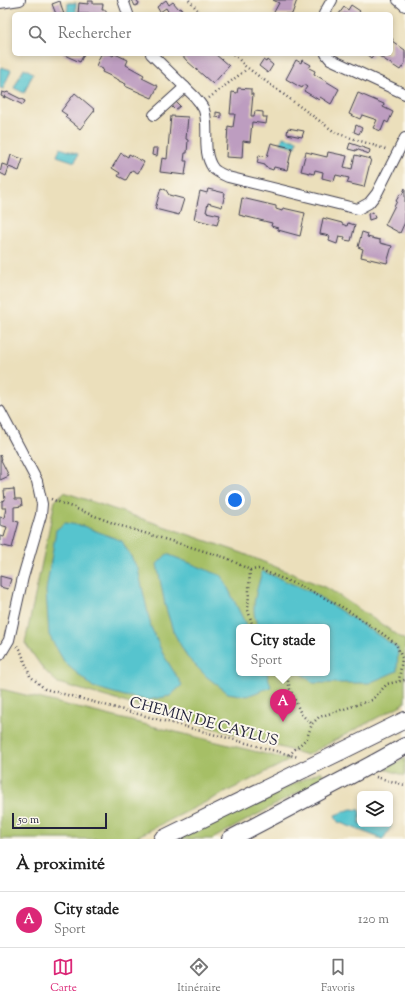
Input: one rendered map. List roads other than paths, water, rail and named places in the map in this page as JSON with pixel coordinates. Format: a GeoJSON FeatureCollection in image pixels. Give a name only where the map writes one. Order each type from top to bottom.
{"type":"FeatureCollection","features":[{"type":"Feature","properties":{"kind":"main road"},"geometry":{"type":"LineString","coordinates":[[162,839],[304,764],[340,752],[405,720]]}},
{"type":"Feature","properties":{"kind":"main road"},"geometry":{"type":"LineString","coordinates":[[230,839],[348,777],[372,770],[405,746]]}},
{"type":"Feature","properties":{"kind":"street"},"geometry":{"type":"LineString","coordinates":[[0,3],[20,0]]}},
{"type":"Feature","properties":{"kind":"street"},"geometry":{"type":"LineString","coordinates":[[123,0],[127,12]]}},
{"type":"Feature","properties":{"kind":"street"},"geometry":{"type":"LineString","coordinates":[[325,12],[332,0]]}},
{"type":"Feature","properties":{"kind":"street"},"geometry":{"type":"LineString","coordinates":[[398,0],[405,6]]}},
{"type":"Feature","properties":{"kind":"street"},"geometry":{"type":"LineString","coordinates":[[153,56],[196,97],[201,105],[204,110],[206,126],[207,154],[213,168],[228,178],[358,209],[369,203],[377,193],[405,138]]}},
{"type":"Feature","properties":{"kind":"street"},"geometry":{"type":"LineString","coordinates":[[328,56],[405,94]]}},
{"type":"Feature","properties":{"kind":"street"},"geometry":{"type":"LineString","coordinates":[[154,115],[185,87]]}},
{"type":"Feature","properties":{"kind":"street"},"geometry":{"type":"LineString","coordinates":[[0,411],[37,482],[42,504],[41,515],[23,576],[9,640],[0,655]]}},
{"type":"Feature","properties":{"kind":"water"},"geometry":{"type":"Polygon","coordinates":[[[68,3],[76,3],[76,12],[67,12],[68,3]]]}},
{"type":"Feature","properties":{"kind":"water"},"geometry":{"type":"Polygon","coordinates":[[[1,67],[11,70],[3,89],[0,88],[1,67]]]}},
{"type":"Feature","properties":{"kind":"water"},"geometry":{"type":"Polygon","coordinates":[[[24,68],[33,73],[24,93],[14,88],[24,68]]]}},
{"type":"Feature","properties":{"kind":"water"},"geometry":{"type":"Polygon","coordinates":[[[283,137],[297,140],[296,147],[281,143],[283,137]]]}},
{"type":"Feature","properties":{"kind":"water"},"geometry":{"type":"Polygon","coordinates":[[[60,148],[78,154],[75,162],[57,156],[60,148]]]}},
{"type":"Feature","properties":{"kind":"water"},"geometry":{"type":"Polygon","coordinates":[[[65,523],[83,526],[122,541],[138,569],[151,627],[163,654],[182,685],[170,696],[148,700],[125,696],[93,687],[65,663],[49,635],[46,591],[56,530],[65,523]]]}},
{"type":"Feature","properties":{"kind":"water"},"geometry":{"type":"Polygon","coordinates":[[[167,554],[222,576],[246,624],[236,624],[236,676],[268,676],[271,687],[247,696],[228,693],[207,677],[187,657],[173,631],[165,605],[157,564],[167,554]]]}},
{"type":"Feature","properties":{"kind":"water"},"geometry":{"type":"Polygon","coordinates":[[[262,571],[313,593],[398,648],[397,671],[369,683],[313,683],[305,676],[330,676],[330,624],[258,624],[254,614],[256,592],[262,571]]]}},
{"type":"Feature","properties":{"kind":"water"},"geometry":{"type":"Polygon","coordinates":[[[351,809],[357,810],[357,827],[391,827],[383,839],[338,822],[335,815],[351,809]]]}},
{"type":"Feature","properties":{"kind":"place","name":"City stade"},"geometry":{"type":"Point","coordinates":[283,722]}}]}
